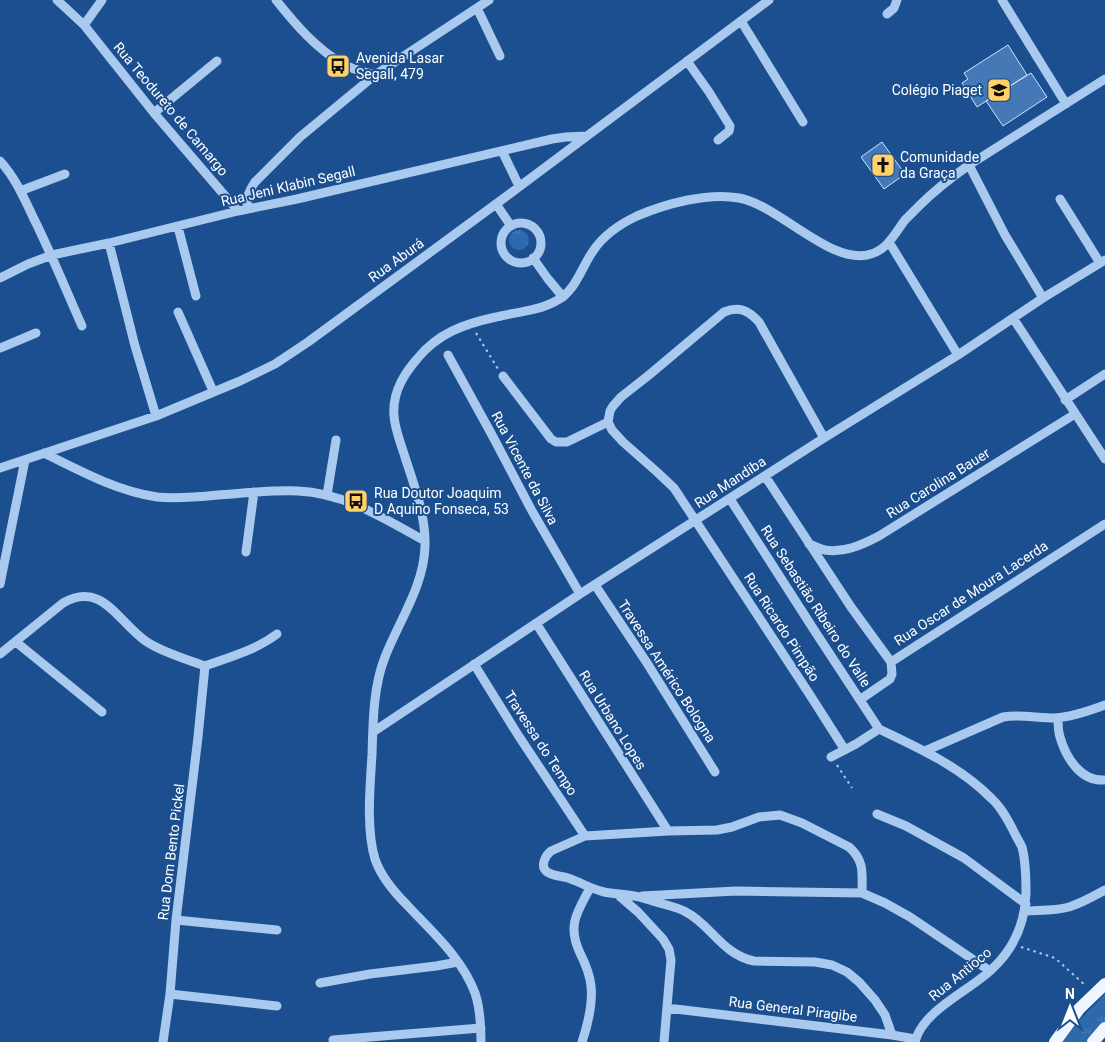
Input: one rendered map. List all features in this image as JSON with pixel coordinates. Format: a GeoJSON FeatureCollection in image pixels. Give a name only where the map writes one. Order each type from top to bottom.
{"type":"FeatureCollection","features":[{"type":"Feature","properties":{"kind":"main road"},"geometry":{"type":"LineString","coordinates":[[1055,1042],[1079,1009],[1105,984]]}},
{"type":"Feature","properties":{"kind":"main road"},"geometry":{"type":"LineString","coordinates":[[1097,1041],[1105,1028]]}},
{"type":"Feature","properties":{"kind":"street","name":"Rua Teodureto de Camargo"},"geometry":{"type":"LineString","coordinates":[[57,0],[84,25],[154,113],[242,210]]}},
{"type":"Feature","properties":{"kind":"street"},"geometry":{"type":"LineString","coordinates":[[84,25],[102,0]]}},
{"type":"Feature","properties":{"kind":"street"},"geometry":{"type":"LineString","coordinates":[[276,0],[314,42],[333,57],[346,66],[375,75]]}},
{"type":"Feature","properties":{"kind":"street"},"geometry":{"type":"LineString","coordinates":[[242,210],[255,182],[300,137],[375,75],[489,0]]}},
{"type":"Feature","properties":{"kind":"street","name":"Rua Aburá"},"geometry":{"type":"LineString","coordinates":[[0,468],[156,416],[240,381],[275,364],[308,342],[496,204],[769,0]]}},
{"type":"Feature","properties":{"kind":"street"},"geometry":{"type":"LineString","coordinates":[[887,14],[894,8],[897,0]]}},
{"type":"Feature","properties":{"kind":"street"},"geometry":{"type":"LineString","coordinates":[[1002,0],[1066,104]]}},
{"type":"Feature","properties":{"kind":"street"},"geometry":{"type":"LineString","coordinates":[[477,8],[500,56]]}},
{"type":"Feature","properties":{"kind":"street"},"geometry":{"type":"LineString","coordinates":[[741,21],[802,122]]}},
{"type":"Feature","properties":{"kind":"street"},"geometry":{"type":"LineString","coordinates":[[154,113],[218,61]]}},
{"type":"Feature","properties":{"kind":"street"},"geometry":{"type":"LineString","coordinates":[[687,61],[730,126],[729,131],[718,140]]}},
{"type":"Feature","properties":{"kind":"street"},"geometry":{"type":"LineString","coordinates":[[481,1042],[481,1028],[476,997],[468,978],[448,950],[398,896],[383,876],[372,850],[369,798],[373,732],[380,671],[413,594],[422,567],[425,541],[419,500],[394,417],[395,403],[402,380],[425,349],[439,337],[471,324],[549,305],[563,297],[574,285],[591,253],[611,232],[631,219],[652,210],[693,199],[736,197],[748,200],[843,254],[854,257],[874,254],[889,242],[928,196],[949,179],[1105,80]]}},
{"type":"Feature","properties":{"kind":"street","name":"Rua Jeni Klabin Segall"},"geometry":{"type":"LineString","coordinates":[[1,274],[52,255],[242,210],[552,139],[587,136]]}},
{"type":"Feature","properties":{"kind":"street"},"geometry":{"type":"LineString","coordinates":[[502,151],[519,186]]}},
{"type":"Feature","properties":{"kind":"street"},"geometry":{"type":"LineString","coordinates":[[0,161],[6,167],[20,191],[52,255],[82,326]]}},
{"type":"Feature","properties":{"kind":"street"},"geometry":{"type":"LineString","coordinates":[[969,165],[1005,235],[1043,298]]}},
{"type":"Feature","properties":{"kind":"street"},"geometry":{"type":"LineString","coordinates":[[20,191],[64,174]]}},
{"type":"Feature","properties":{"kind":"street"},"geometry":{"type":"LineString","coordinates":[[1060,199],[1103,262]]}},
{"type":"Feature","properties":{"kind":"street"},"geometry":{"type":"LineString","coordinates":[[496,204],[511,226]]}},
{"type":"Feature","properties":{"kind":"street"},"geometry":{"type":"LineString","coordinates":[[522,223],[533,227],[537,231],[541,242],[538,254],[533,258],[523,262],[511,260],[507,256],[501,240],[506,230],[511,226],[522,223]]}},
{"type":"Feature","properties":{"kind":"street"},"geometry":{"type":"LineString","coordinates":[[178,226],[196,296]]}},
{"type":"Feature","properties":{"kind":"street"},"geometry":{"type":"LineString","coordinates":[[889,242],[958,355]]}},
{"type":"Feature","properties":{"kind":"street"},"geometry":{"type":"LineString","coordinates":[[109,243],[135,346],[156,416]]}},
{"type":"Feature","properties":{"kind":"street"},"geometry":{"type":"LineString","coordinates":[[533,258],[563,297]]}},
{"type":"Feature","properties":{"kind":"street","name":"Rua Mandiba"},"geometry":{"type":"LineString","coordinates":[[373,732],[595,584],[958,355],[1043,298],[1103,262]]}},
{"type":"Feature","properties":{"kind":"street"},"geometry":{"type":"LineString","coordinates":[[502,376],[551,439],[556,442],[567,442],[608,422],[613,406],[621,397],[724,312],[731,309],[740,309],[750,313],[759,322],[824,438]]}},
{"type":"Feature","properties":{"kind":"street"},"geometry":{"type":"LineString","coordinates":[[178,312],[213,391]]}},
{"type":"Feature","properties":{"kind":"street"},"geometry":{"type":"LineString","coordinates":[[1013,318],[1105,459]]}},
{"type":"Feature","properties":{"kind":"street"},"geometry":{"type":"LineString","coordinates":[[0,338],[2,347],[36,334]]}},
{"type":"Feature","properties":{"kind":"street","name":"Rua Vicente da Silva"},"geometry":{"type":"LineString","coordinates":[[448,355],[532,511],[580,594]]}},
{"type":"Feature","properties":{"kind":"street"},"geometry":{"type":"LineString","coordinates":[[1065,400],[1105,374]]}},
{"type":"Feature","properties":{"kind":"street","name":"Rua Carolina Bauer"},"geometry":{"type":"LineString","coordinates":[[809,544],[824,550],[848,549],[862,545],[1074,414]]}},
{"type":"Feature","properties":{"kind":"street","name":"Rua Ricardo Pimpão"},"geometry":{"type":"LineString","coordinates":[[608,422],[612,430],[623,442],[668,481],[696,520],[845,750]]}},
{"type":"Feature","properties":{"kind":"street"},"geometry":{"type":"LineString","coordinates":[[327,495],[336,440]]}},
{"type":"Feature","properties":{"kind":"street"},"geometry":{"type":"LineString","coordinates":[[44,453],[118,487],[158,497],[178,498],[254,492],[298,491],[327,495],[364,508],[425,541]]}},
{"type":"Feature","properties":{"kind":"street"},"geometry":{"type":"LineString","coordinates":[[0,584],[25,460]]}},
{"type":"Feature","properties":{"kind":"street","name":"Rua Oscar de Moura Lacerda"},"geometry":{"type":"LineString","coordinates":[[765,476],[851,607],[891,662],[1065,548],[1105,524]]}},
{"type":"Feature","properties":{"kind":"street"},"geometry":{"type":"LineString","coordinates":[[246,552],[254,492]]}},
{"type":"Feature","properties":{"kind":"street","name":"Rua Sebastião Ribeiro do Valle"},"geometry":{"type":"LineString","coordinates":[[730,499],[879,729]]}},
{"type":"Feature","properties":{"kind":"street","name":"Travessa Américo Bologna"},"geometry":{"type":"LineString","coordinates":[[595,584],[716,772]]}},
{"type":"Feature","properties":{"kind":"street"},"geometry":{"type":"LineString","coordinates":[[0,654],[63,603],[81,597],[93,597],[104,601],[147,642],[159,649],[205,666],[254,648],[277,634]]}},
{"type":"Feature","properties":{"kind":"street","name":"Rua Urbano Lopes"},"geometry":{"type":"LineString","coordinates":[[536,622],[668,832]]}},
{"type":"Feature","properties":{"kind":"street"},"geometry":{"type":"LineString","coordinates":[[16,642],[102,712]]}},
{"type":"Feature","properties":{"kind":"street"},"geometry":{"type":"LineString","coordinates":[[861,700],[890,679],[892,674],[891,662]]}},
{"type":"Feature","properties":{"kind":"street","name":"Travessa do Tempo"},"geometry":{"type":"LineString","coordinates":[[474,664],[585,836]]}},
{"type":"Feature","properties":{"kind":"street","name":"Rua Dom Bento Pickel"},"geometry":{"type":"LineString","coordinates":[[163,1042],[170,994],[176,920],[205,666]]}},
{"type":"Feature","properties":{"kind":"street"},"geometry":{"type":"LineString","coordinates":[[925,751],[1003,717],[1012,715],[1058,718],[1071,716],[1105,705]]}},
{"type":"Feature","properties":{"kind":"street"},"geometry":{"type":"LineString","coordinates":[[1058,718],[1060,737],[1073,765],[1091,778],[1105,780]]}},
{"type":"Feature","properties":{"kind":"street"},"geometry":{"type":"LineString","coordinates":[[831,757],[879,729]]}},
{"type":"Feature","properties":{"kind":"street","name":"Rua Antioco"},"geometry":{"type":"LineString","coordinates":[[879,729],[940,760],[979,787],[994,800],[1010,823],[1021,846],[1025,864],[1025,907],[1020,926],[1004,957],[990,971],[942,1006],[922,1028],[915,1040]]}},
{"type":"Feature","properties":{"kind":"street"},"geometry":{"type":"LineString","coordinates":[[877,814],[906,826],[964,858],[1025,907],[1058,909],[1070,907],[1105,890]]}},
{"type":"Feature","properties":{"kind":"street"},"geometry":{"type":"LineString","coordinates":[[862,893],[862,866],[858,857],[849,847],[788,817],[780,815],[759,817],[732,827],[717,830],[585,836],[551,851],[544,863],[544,868],[547,872],[571,879],[590,888],[635,896],[686,912],[730,950],[746,959],[754,961],[815,962],[832,965],[847,972],[875,1000],[885,1015],[892,1035]]}},
{"type":"Feature","properties":{"kind":"street"},"geometry":{"type":"LineString","coordinates":[[582,1042],[589,1022],[592,985],[577,947],[574,920],[590,888]]}},
{"type":"Feature","properties":{"kind":"street"},"geometry":{"type":"LineString","coordinates":[[635,896],[736,891],[862,893],[910,917],[990,971]]}},
{"type":"Feature","properties":{"kind":"street"},"geometry":{"type":"LineString","coordinates":[[617,894],[638,912],[663,939],[669,949],[671,960],[664,1042]]}},
{"type":"Feature","properties":{"kind":"street"},"geometry":{"type":"LineString","coordinates":[[176,920],[277,930]]}},
{"type":"Feature","properties":{"kind":"street"},"geometry":{"type":"LineString","coordinates":[[320,983],[458,962]]}},
{"type":"Feature","properties":{"kind":"street"},"geometry":{"type":"LineString","coordinates":[[170,994],[276,1006]]}},
{"type":"Feature","properties":{"kind":"street","name":"Rua General Piragibe"},"geometry":{"type":"LineString","coordinates":[[667,1008],[892,1035],[915,1040]]}},
{"type":"Feature","properties":{"kind":"street"},"geometry":{"type":"LineString","coordinates":[[334,1040],[481,1028]]}},
{"type":"Feature","properties":{"kind":"path"},"geometry":{"type":"LineString","coordinates":[[471,324],[502,376]]}},
{"type":"Feature","properties":{"kind":"path"},"geometry":{"type":"LineString","coordinates":[[831,757],[852,788]]}},
{"type":"Feature","properties":{"kind":"path"},"geometry":{"type":"LineString","coordinates":[[1018,946],[1055,958],[1086,986]]}},
{"type":"Feature","properties":{"kind":"green space"},"geometry":{"type":"Polygon","coordinates":[[[515,230],[523,230],[529,236],[529,244],[523,250],[515,250],[509,244],[509,236],[515,230]]]}},
{"type":"Feature","properties":{"kind":"green space"},"geometry":{"type":"Polygon","coordinates":[[[1105,994],[1105,1021],[1087,1042],[1063,1042],[1077,1023],[1105,994]]]}},
{"type":"Feature","properties":{"kind":"building"},"geometry":{"type":"Polygon","coordinates":[[[1008,45],[1027,75],[977,107],[962,83],[968,79],[964,73],[1008,45]]]}},
{"type":"Feature","properties":{"kind":"building"},"geometry":{"type":"Polygon","coordinates":[[[1031,73],[1047,97],[1003,126],[986,101],[1031,73]]]}},
{"type":"Feature","properties":{"kind":"building","name":"Comunidade da Graça"},"geometry":{"type":"Polygon","coordinates":[[[882,142],[905,174],[884,189],[861,157],[882,142]]]}},
{"type":"Feature","properties":{"kind":"place","name":"Avenida Lasar Segall, 479"},"geometry":{"type":"Point","coordinates":[338,66]}},
{"type":"Feature","properties":{"kind":"place","name":"Colégio Piaget"},"geometry":{"type":"Point","coordinates":[999,90]}},
{"type":"Feature","properties":{"kind":"place","name":"Comunidade da Graça"},"geometry":{"type":"Point","coordinates":[883,165]}},
{"type":"Feature","properties":{"kind":"place","name":"Rua Doutor Joaquim D Aquino Fonseca, 53"},"geometry":{"type":"Point","coordinates":[356,501]}}]}
